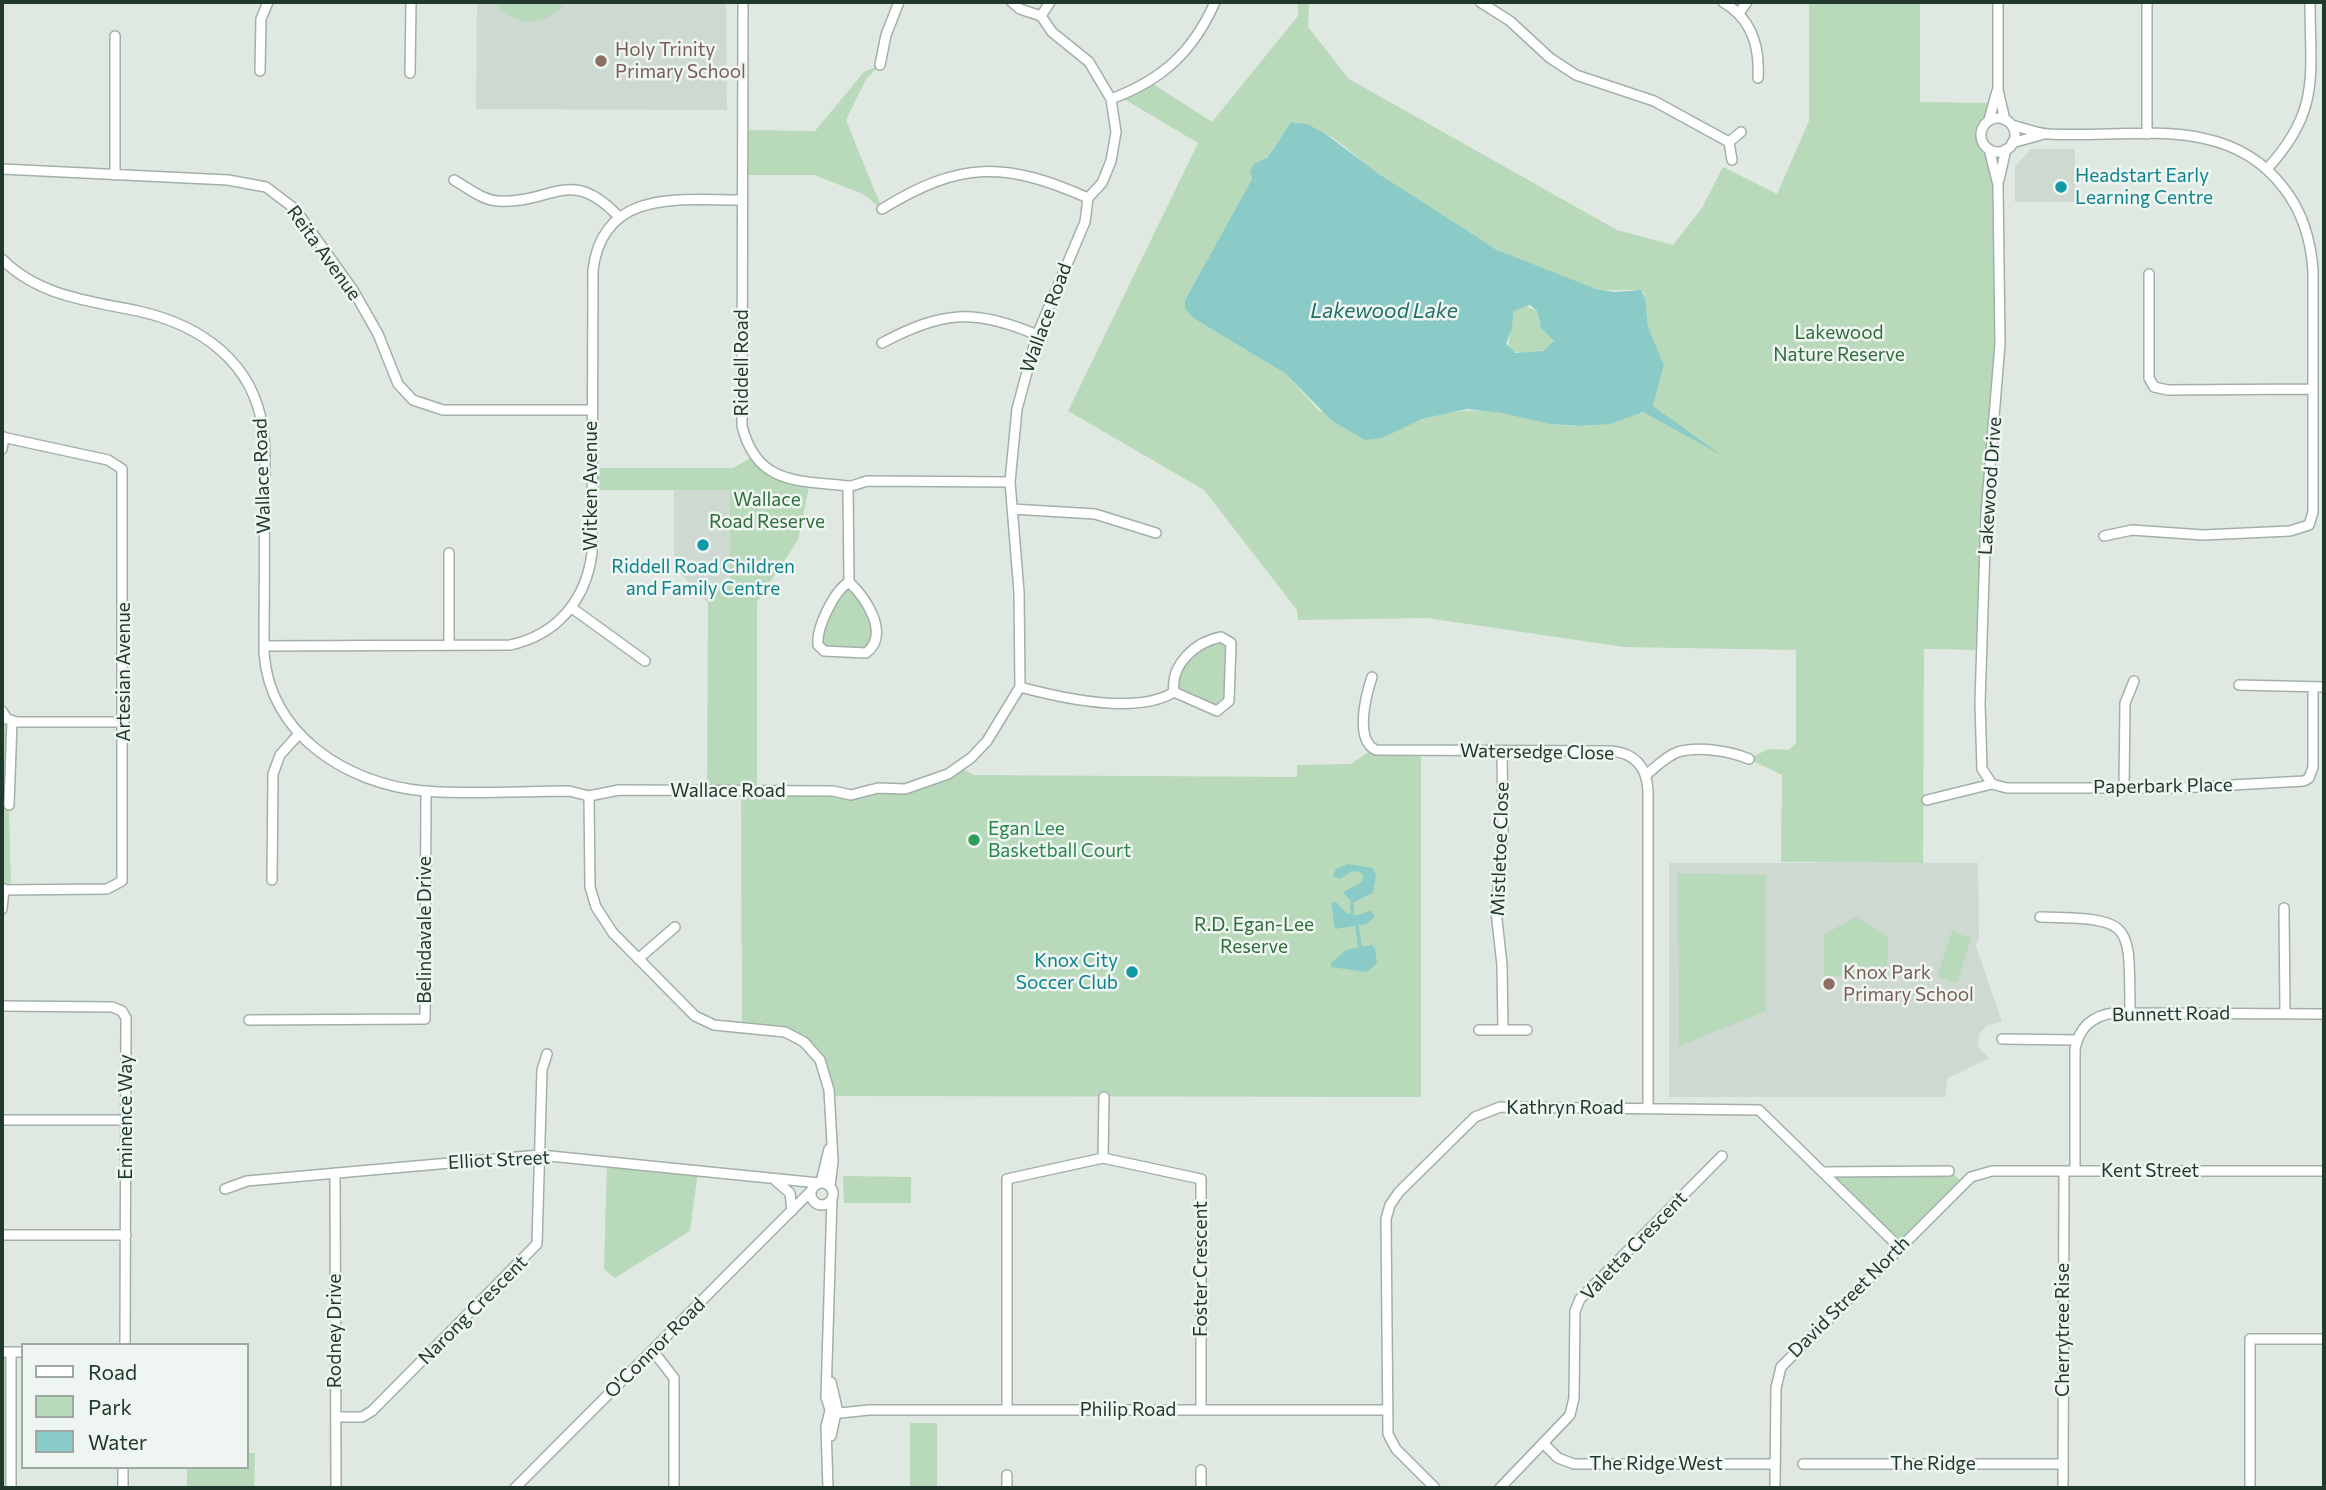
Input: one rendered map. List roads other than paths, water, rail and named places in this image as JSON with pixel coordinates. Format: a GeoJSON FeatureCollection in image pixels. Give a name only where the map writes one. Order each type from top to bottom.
{"type":"FeatureCollection","features":[{"type":"Feature","properties":{"kind":"street"},"geometry":{"type":"LineString","coordinates":[[260,71],[261,19],[268,2]]}},
{"type":"Feature","properties":{"kind":"street"},"geometry":{"type":"LineString","coordinates":[[410,73],[411,2]]}},
{"type":"Feature","properties":{"kind":"street","name":"Riddell Road"},"geometry":{"type":"LineString","coordinates":[[743,2],[741,426],[746,443],[762,465],[780,477],[848,486],[868,481],[1010,482]]}},
{"type":"Feature","properties":{"kind":"street"},"geometry":{"type":"LineString","coordinates":[[880,65],[886,35],[899,2]]}},
{"type":"Feature","properties":{"kind":"street","name":"Wallace Road"},"geometry":{"type":"LineString","coordinates":[[2,260],[28,281],[54,292],[181,322],[213,341],[239,369],[256,401],[264,440],[264,646],[267,674],[274,698],[298,735],[328,757],[377,780],[426,791],[569,791],[589,796],[619,790],[833,792],[851,795],[878,788],[915,787],[948,774],[978,751],[995,730],[1020,687],[1019,592],[1010,482],[1017,409],[1037,335],[1084,222],[1088,198],[1102,183],[1115,148],[1115,118],[1111,99],[1089,62],[1052,32],[1041,16],[1012,2]]}},
{"type":"Feature","properties":{"kind":"street"},"geometry":{"type":"LineString","coordinates":[[1041,16],[1050,2]]}},
{"type":"Feature","properties":{"kind":"street"},"geometry":{"type":"LineString","coordinates":[[1111,99],[1150,82],[1179,60],[1202,29],[1215,2]]}},
{"type":"Feature","properties":{"kind":"street"},"geometry":{"type":"LineString","coordinates":[[1480,2],[1510,21],[1550,58],[1576,75],[1654,101],[1729,142]]}},
{"type":"Feature","properties":{"kind":"street"},"geometry":{"type":"LineString","coordinates":[[1723,2],[1739,13],[1752,34],[1758,78]]}},
{"type":"Feature","properties":{"kind":"street"},"geometry":{"type":"LineString","coordinates":[[1739,13],[1746,2]]}},
{"type":"Feature","properties":{"kind":"street"},"geometry":{"type":"LineString","coordinates":[[1998,2],[1998,90],[1989,120],[1981,135],[1989,149],[2009,146],[2046,134]]}},
{"type":"Feature","properties":{"kind":"street"},"geometry":{"type":"LineString","coordinates":[[2147,2],[2147,134]]}},
{"type":"Feature","properties":{"kind":"street"},"geometry":{"type":"LineString","coordinates":[[2267,169],[2293,139],[2307,106],[2310,2]]}},
{"type":"Feature","properties":{"kind":"street"},"geometry":{"type":"LineString","coordinates":[[114,175],[115,36]]}},
{"type":"Feature","properties":{"kind":"street"},"geometry":{"type":"LineString","coordinates":[[1998,90],[2008,122],[2015,134],[2009,146]]}},
{"type":"Feature","properties":{"kind":"street"},"geometry":{"type":"LineString","coordinates":[[1989,120],[2008,122],[2046,134],[2147,134],[2211,138],[2243,153],[2267,169],[2294,203],[2310,243],[2313,271],[2313,512],[2308,527],[2203,535],[2128,530],[2104,536]]}},
{"type":"Feature","properties":{"kind":"street"},"geometry":{"type":"LineString","coordinates":[[1729,142],[1741,132]]}},
{"type":"Feature","properties":{"kind":"street"},"geometry":{"type":"LineString","coordinates":[[1729,142],[1732,160]]}},
{"type":"Feature","properties":{"kind":"street","name":"Lakewood Drive"},"geometry":{"type":"LineString","coordinates":[[1998,185],[2009,146]]}},
{"type":"Feature","properties":{"kind":"street","name":"Lakewood Drive"},"geometry":{"type":"LineString","coordinates":[[1989,149],[1998,185],[2000,344],[1988,491],[1980,659],[1982,769],[1992,784]]}},
{"type":"Feature","properties":{"kind":"street","name":"Reita Avenue"},"geometry":{"type":"LineString","coordinates":[[2,169],[242,181],[277,193],[302,218],[353,290],[378,334],[398,384],[420,404],[452,411],[592,410]]}},
{"type":"Feature","properties":{"kind":"street"},"geometry":{"type":"LineString","coordinates":[[882,209],[939,180],[983,172],[1030,175],[1088,198]]}},
{"type":"Feature","properties":{"kind":"street"},"geometry":{"type":"LineString","coordinates":[[454,180],[483,197],[499,201],[569,189],[581,190],[601,200],[619,217],[655,201],[743,200]]}},
{"type":"Feature","properties":{"kind":"street","name":"Witken Avenue"},"geometry":{"type":"LineString","coordinates":[[264,646],[496,646],[522,642],[544,632],[572,608],[586,582],[592,553],[594,261],[603,236],[619,217]]}},
{"type":"Feature","properties":{"kind":"street"},"geometry":{"type":"LineString","coordinates":[[2149,274],[2149,374],[2154,387],[2168,390],[2313,389]]}},
{"type":"Feature","properties":{"kind":"street"},"geometry":{"type":"LineString","coordinates":[[882,343],[923,323],[958,315],[987,317],[1037,335]]}},
{"type":"Feature","properties":{"kind":"street"},"geometry":{"type":"LineString","coordinates":[[2,449],[3,437]]}},
{"type":"Feature","properties":{"kind":"street","name":"Artesian Avenue"},"geometry":{"type":"LineString","coordinates":[[3,437],[108,460],[122,469],[124,722],[122,881],[107,890],[3,889]]}},
{"type":"Feature","properties":{"kind":"street"},"geometry":{"type":"LineString","coordinates":[[848,486],[849,582],[874,615],[874,643],[866,653],[824,651],[818,645],[818,634],[838,593],[849,582]]}},
{"type":"Feature","properties":{"kind":"street"},"geometry":{"type":"LineString","coordinates":[[1012,509],[1095,514],[1156,533]]}},
{"type":"Feature","properties":{"kind":"street"},"geometry":{"type":"LineString","coordinates":[[449,553],[449,645]]}},
{"type":"Feature","properties":{"kind":"street"},"geometry":{"type":"LineString","coordinates":[[572,608],[645,661]]}},
{"type":"Feature","properties":{"kind":"street"},"geometry":{"type":"LineString","coordinates":[[1213,639],[1229,640],[1232,646],[1232,664],[1229,697],[1224,708],[1212,710],[1174,692],[1174,674],[1183,660],[1213,639]]}},
{"type":"Feature","properties":{"kind":"street","name":"Watersedge Close"},"geometry":{"type":"LineString","coordinates":[[1372,677],[1366,699],[1365,738],[1373,749],[1620,752],[1639,763],[1646,775]]}},
{"type":"Feature","properties":{"kind":"street"},"geometry":{"type":"LineString","coordinates":[[2123,788],[2125,703],[2134,681]]}},
{"type":"Feature","properties":{"kind":"street"},"geometry":{"type":"LineString","coordinates":[[2239,685],[2324,687]]}},
{"type":"Feature","properties":{"kind":"street"},"geometry":{"type":"LineString","coordinates":[[1020,687],[1074,698],[1119,702],[1159,700],[1174,692]]}},
{"type":"Feature","properties":{"kind":"street","name":"Paperbark Place"},"geometry":{"type":"LineString","coordinates":[[1927,800],[1992,784],[2007,788],[2123,788],[2307,780],[2313,767],[2313,687]]}},
{"type":"Feature","properties":{"kind":"street"},"geometry":{"type":"LineString","coordinates":[[2,711],[12,721],[124,722]]}},
{"type":"Feature","properties":{"kind":"street"},"geometry":{"type":"LineString","coordinates":[[9,805],[12,721]]}},
{"type":"Feature","properties":{"kind":"street"},"geometry":{"type":"LineString","coordinates":[[272,880],[273,774],[280,755],[298,735]]}},
{"type":"Feature","properties":{"kind":"street","name":"Mistletoe Close"},"geometry":{"type":"LineString","coordinates":[[1503,751],[1503,832],[1496,911],[1502,965],[1503,1029]]}},
{"type":"Feature","properties":{"kind":"street"},"geometry":{"type":"LineString","coordinates":[[1648,1107],[1646,775],[1673,755],[1685,751],[1726,752],[1749,759]]}},
{"type":"Feature","properties":{"kind":"street","name":"Belindavale Drive"},"geometry":{"type":"LineString","coordinates":[[249,1020],[425,1019],[426,791]]}},
{"type":"Feature","properties":{"kind":"street"},"geometry":{"type":"LineString","coordinates":[[589,796],[592,897],[606,925],[695,1016],[714,1025],[785,1032],[810,1047],[820,1059],[828,1082],[830,1144],[823,1184],[832,1198],[829,1371],[826,1397],[835,1410],[826,1427],[829,1445],[828,1488]]}},
{"type":"Feature","properties":{"kind":"street"},"geometry":{"type":"LineString","coordinates":[[2,909],[3,889]]}},
{"type":"Feature","properties":{"kind":"street"},"geometry":{"type":"LineString","coordinates":[[2284,908],[2285,1014]]}},
{"type":"Feature","properties":{"kind":"street"},"geometry":{"type":"LineString","coordinates":[[2040,917],[2098,919],[2121,931],[2129,948],[2130,1013]]}},
{"type":"Feature","properties":{"kind":"street"},"geometry":{"type":"LineString","coordinates":[[638,960],[675,927]]}},
{"type":"Feature","properties":{"kind":"street","name":"Eminence Way"},"geometry":{"type":"LineString","coordinates":[[2,1006],[108,1006],[122,1011],[126,1021],[125,1343]]}},
{"type":"Feature","properties":{"kind":"street","name":"Bunnett Road"},"geometry":{"type":"LineString","coordinates":[[2076,1040],[2084,1027],[2097,1017],[2130,1013],[2324,1014]]}},
{"type":"Feature","properties":{"kind":"street"},"geometry":{"type":"LineString","coordinates":[[1479,1030],[1527,1030]]}},
{"type":"Feature","properties":{"kind":"street"},"geometry":{"type":"LineString","coordinates":[[2003,1039],[2076,1040],[2075,1171]]}},
{"type":"Feature","properties":{"kind":"street","name":"Narong Crescent"},"geometry":{"type":"LineString","coordinates":[[335,1417],[362,1417],[372,1411],[535,1248],[540,1234],[542,1070],[547,1054]]}},
{"type":"Feature","properties":{"kind":"street"},"geometry":{"type":"LineString","coordinates":[[1103,1158],[1104,1097]]}},
{"type":"Feature","properties":{"kind":"street","name":"Kathryn Road"},"geometry":{"type":"LineString","coordinates":[[1435,1488],[1393,1445],[1388,1434],[1386,1219],[1390,1205],[1399,1192],[1475,1117],[1487,1110],[1648,1107],[1759,1110],[1899,1247]]}},
{"type":"Feature","properties":{"kind":"street"},"geometry":{"type":"LineString","coordinates":[[2,1120],[126,1120]]}},
{"type":"Feature","properties":{"kind":"street","name":"Elliot Street"},"geometry":{"type":"LineString","coordinates":[[225,1189],[247,1181],[540,1155],[823,1184]]}},
{"type":"Feature","properties":{"kind":"street","name":"Valetta Crescent"},"geometry":{"type":"LineString","coordinates":[[1500,1488],[1566,1421],[1573,1405],[1575,1319],[1580,1299],[1722,1156]]}},
{"type":"Feature","properties":{"kind":"street","name":"Foster Crescent"},"geometry":{"type":"LineString","coordinates":[[1007,1410],[1007,1179],[1103,1158],[1201,1179],[1201,1410]]}},
{"type":"Feature","properties":{"kind":"street"},"geometry":{"type":"LineString","coordinates":[[1825,1172],[1949,1171]]}},
{"type":"Feature","properties":{"kind":"street","name":"Kent Street"},"geometry":{"type":"LineString","coordinates":[[1976,1174],[2064,1171],[2324,1171]]}},
{"type":"Feature","properties":{"kind":"street","name":"Cherrytree Rise"},"geometry":{"type":"LineString","coordinates":[[2063,1488],[2064,1171]]}},
{"type":"Feature","properties":{"kind":"street","name":"Rodney Drive"},"geometry":{"type":"LineString","coordinates":[[335,1173],[336,1488]]}},
{"type":"Feature","properties":{"kind":"street","name":"David Street North"},"geometry":{"type":"LineString","coordinates":[[1775,1488],[1776,1388],[1781,1367],[1963,1182],[1976,1174]]}},
{"type":"Feature","properties":{"kind":"street"},"geometry":{"type":"LineString","coordinates":[[774,1180],[790,1193],[794,1209],[816,1203],[825,1205],[832,1198]]}},
{"type":"Feature","properties":{"kind":"street","name":"O'Connor Road"},"geometry":{"type":"LineString","coordinates":[[515,1488],[811,1191],[823,1184]]}},
{"type":"Feature","properties":{"kind":"street"},"geometry":{"type":"LineString","coordinates":[[811,1191],[830,1233]]}},
{"type":"Feature","properties":{"kind":"street"},"geometry":{"type":"LineString","coordinates":[[2,1235],[126,1235]]}},
{"type":"Feature","properties":{"kind":"street"},"geometry":{"type":"LineString","coordinates":[[2250,1488],[2250,1339],[2324,1339]]}},
{"type":"Feature","properties":{"kind":"street"},"geometry":{"type":"LineString","coordinates":[[653,1351],[674,1378],[674,1488]]}},
{"type":"Feature","properties":{"kind":"street"},"geometry":{"type":"LineString","coordinates":[[6,1352],[11,1488]]}},
{"type":"Feature","properties":{"kind":"street","name":"Philip Road"},"geometry":{"type":"LineString","coordinates":[[835,1410],[1386,1410]]}},
{"type":"Feature","properties":{"kind":"street","name":"The Ridge West"},"geometry":{"type":"LineString","coordinates":[[1544,1444],[1558,1458],[1574,1464],[1775,1464]]}},
{"type":"Feature","properties":{"kind":"street","name":"The Ridge"},"geometry":{"type":"LineString","coordinates":[[1803,1464],[2063,1464]]}},
{"type":"Feature","properties":{"kind":"street"},"geometry":{"type":"LineString","coordinates":[[123,1469],[123,1488]]}},
{"type":"Feature","properties":{"kind":"street"},"geometry":{"type":"LineString","coordinates":[[1201,1471],[1201,1488]]}},
{"type":"Feature","properties":{"kind":"street"},"geometry":{"type":"LineString","coordinates":[[1007,1475],[1007,1488]]}},
{"type":"Feature","properties":{"kind":"water","name":"Lakewood Lake"},"geometry":{"type":"Polygon","coordinates":[[[1291,122],[1307,124],[1323,132],[1379,174],[1497,250],[1596,289],[1614,292],[1641,290],[1645,298],[1648,327],[1664,365],[1653,406],[1721,455],[1643,412],[1610,424],[1581,426],[1551,424],[1467,409],[1422,419],[1382,438],[1365,440],[1331,420],[1286,374],[1193,318],[1185,308],[1185,300],[1252,179],[1250,171],[1254,164],[1267,158],[1291,122]],[[1530,305],[1513,311],[1512,328],[1506,344],[1516,353],[1543,351],[1554,341],[1541,328],[1537,311],[1530,305]]]}},
{"type":"Feature","properties":{"kind":"water"},"geometry":{"type":"Polygon","coordinates":[[[1348,864],[1373,868],[1376,875],[1373,893],[1352,903],[1343,892],[1362,882],[1363,875],[1358,871],[1350,872],[1340,879],[1333,876],[1336,869],[1348,864]]]}},
{"type":"Feature","properties":{"kind":"water"},"geometry":{"type":"Polygon","coordinates":[[[1331,902],[1336,902],[1348,914],[1359,915],[1370,910],[1375,916],[1367,924],[1335,929],[1331,902]]]}},
{"type":"Feature","properties":{"kind":"water"},"geometry":{"type":"Polygon","coordinates":[[[1371,945],[1375,948],[1377,963],[1367,972],[1331,967],[1331,963],[1346,950],[1371,945]]]}},
{"type":"Feature","properties":{"kind":"waterway"},"geometry":{"type":"LineString","coordinates":[[1352,903],[1352,914]]}},
{"type":"Feature","properties":{"kind":"waterway"},"geometry":{"type":"LineString","coordinates":[[1357,926],[1360,947]]}},
{"type":"Feature","properties":{"kind":"place","name":"Holy Trinity Primary School"},"geometry":{"type":"Point","coordinates":[601,61]}},
{"type":"Feature","properties":{"kind":"place","name":"Headstart Early Learning Centre"},"geometry":{"type":"Point","coordinates":[2061,187]}},
{"type":"Feature","properties":{"kind":"place","name":"Riddell Road Children and Family Centre"},"geometry":{"type":"Point","coordinates":[703,545]}},
{"type":"Feature","properties":{"kind":"place","name":"Egan Lee Basketball Court"},"geometry":{"type":"Point","coordinates":[974,840]}},
{"type":"Feature","properties":{"kind":"place","name":"Knox City Soccer Club"},"geometry":{"type":"Point","coordinates":[1132,972]}},
{"type":"Feature","properties":{"kind":"place","name":"Knox Park Primary School"},"geometry":{"type":"Point","coordinates":[1829,984]}},
{"type":"Feature","properties":{"kind":"park label","name":"Lakewood Nature Reserve"},"geometry":{"type":"Point","coordinates":[1839,344]}},
{"type":"Feature","properties":{"kind":"park label","name":"Wallace Road Reserve"},"geometry":{"type":"Point","coordinates":[767,511]}},
{"type":"Feature","properties":{"kind":"park label","name":"R.D. Egan-Lee Reserve"},"geometry":{"type":"Point","coordinates":[1254,936]}}]}
